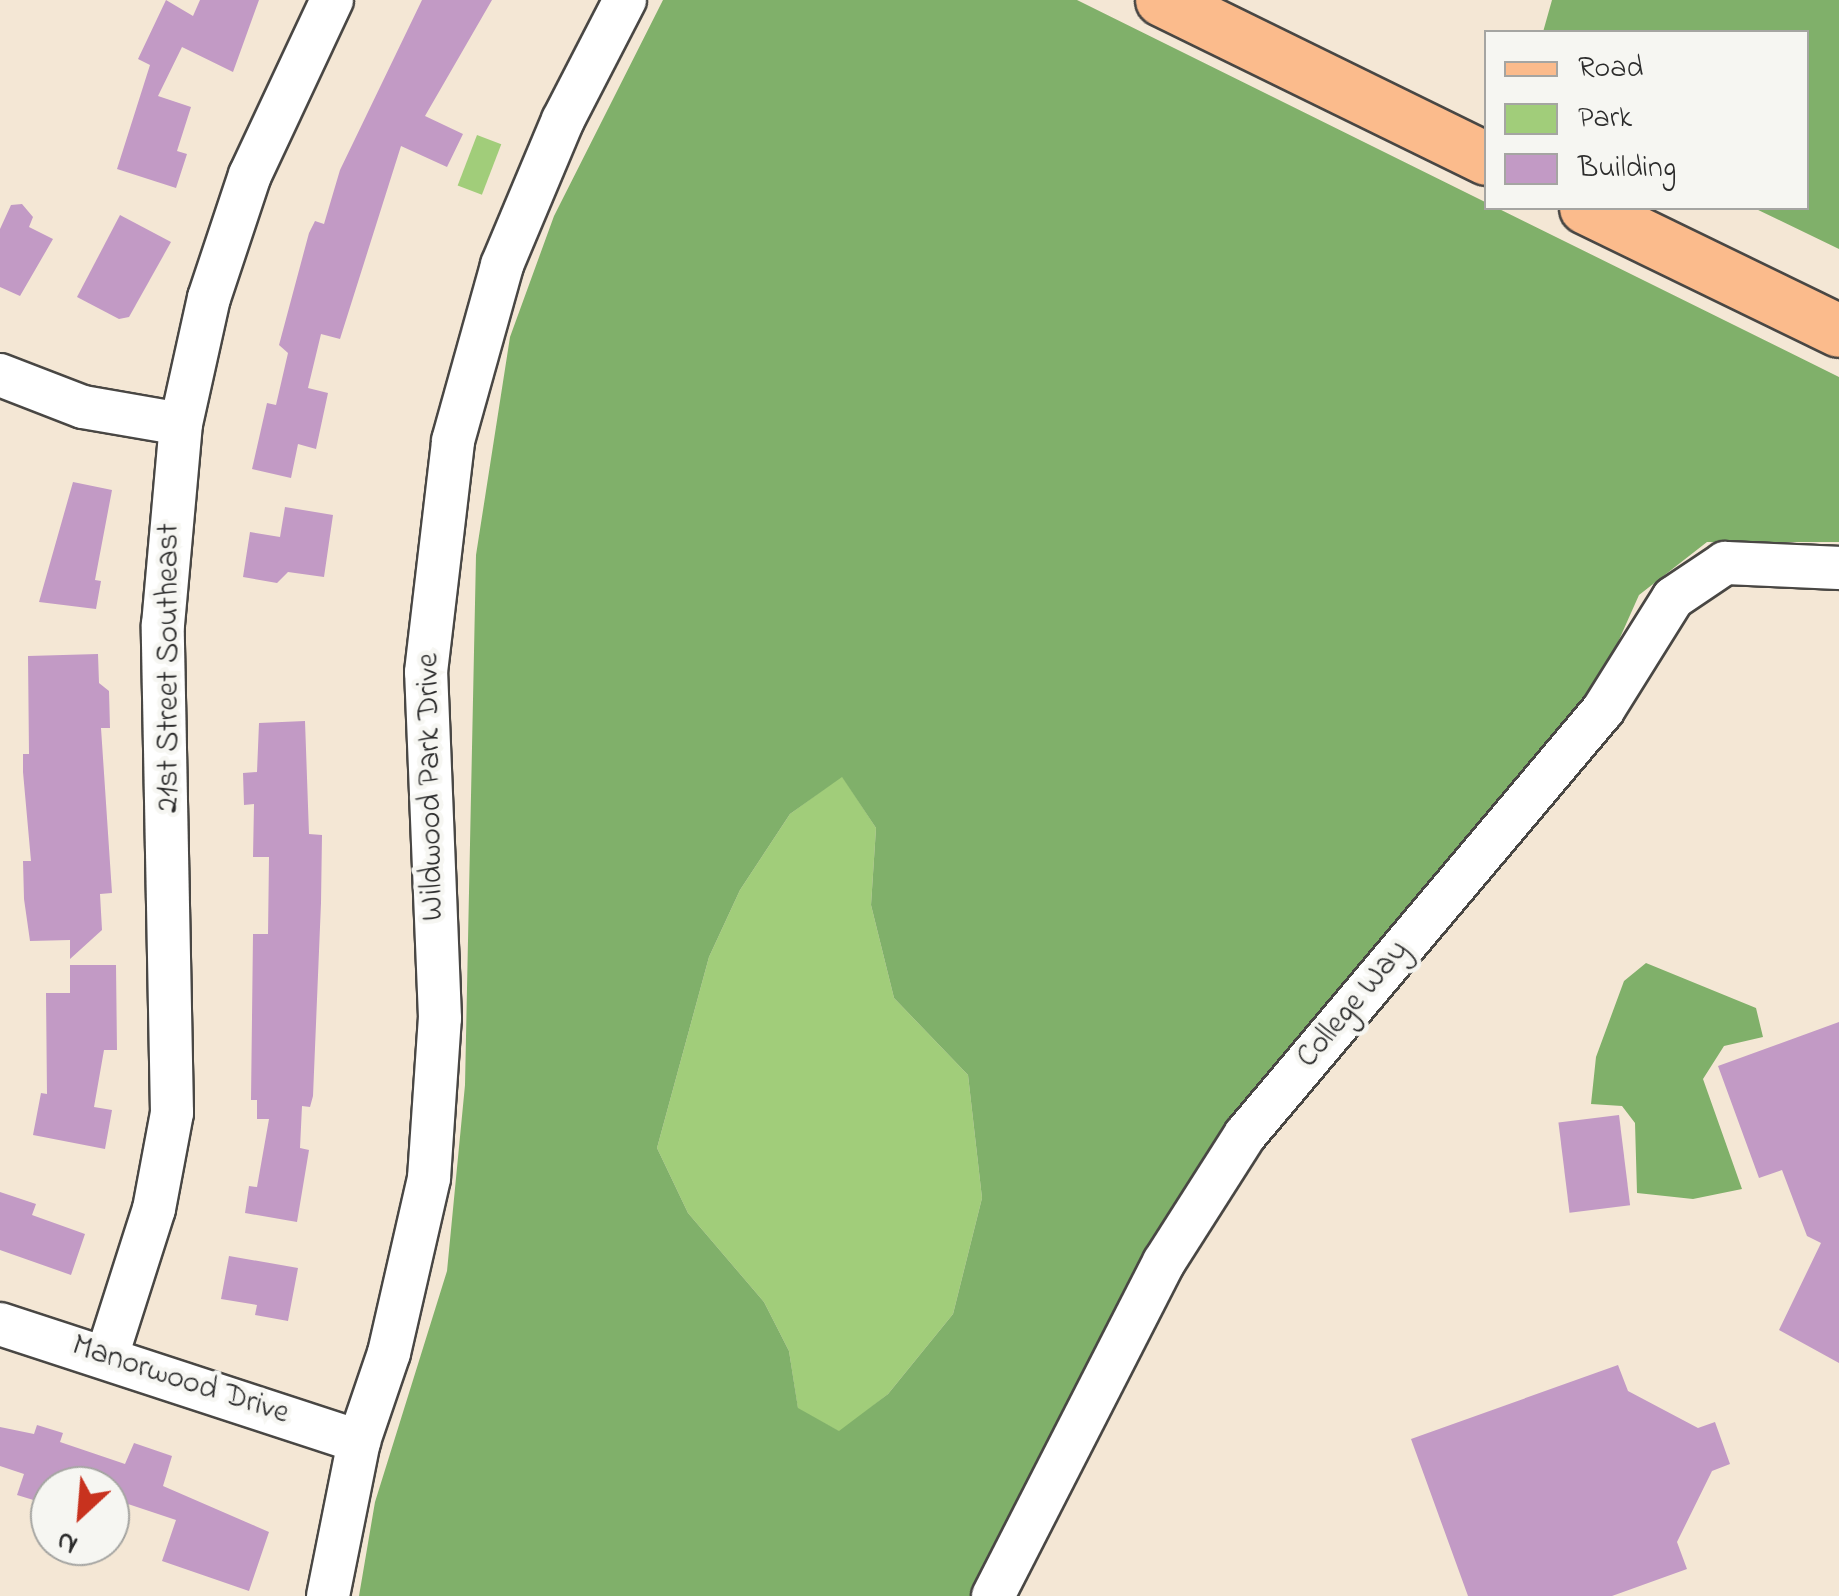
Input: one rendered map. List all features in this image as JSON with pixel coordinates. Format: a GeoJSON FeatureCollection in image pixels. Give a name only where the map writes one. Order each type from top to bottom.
{"type":"FeatureCollection","features":[{"type":"Feature","properties":{"kind":"main road"},"geometry":{"type":"LineString","coordinates":[[1162,0],[1484,158]]}},
{"type":"Feature","properties":{"kind":"main road"},"geometry":{"type":"LineString","coordinates":[[1590,210],[1839,331]]}},
{"type":"Feature","properties":{"kind":"street","name":"21st Street Southeast"},"geometry":{"type":"LineString","coordinates":[[107,1356],[154,1209],[172,1113],[163,626],[181,424],[209,298],[250,176],[332,0]]}},
{"type":"Feature","properties":{"kind":"street","name":"Wildwood Park Drive"},"geometry":{"type":"LineString","coordinates":[[328,1596],[359,1441],[418,1239],[436,1109],[440,1018],[426,672],[454,441],[508,250],[562,120],[617,3]]}},
{"type":"Feature","properties":{"kind":"street"},"geometry":{"type":"LineString","coordinates":[[0,375],[83,407],[181,424]]}},
{"type":"Feature","properties":{"kind":"street","name":"College Way"},"geometry":{"type":"LineString","coordinates":[[992,1596],[1164,1262],[1245,1135],[1603,710],[1673,598],[1725,563],[1839,568]]}},
{"type":"Feature","properties":{"kind":"street","name":"Manorwood Drive"},"geometry":{"type":"LineString","coordinates":[[0,1324],[359,1441]]}},
{"type":"Feature","properties":{"kind":"green space"},"geometry":{"type":"Polygon","coordinates":[[[663,0],[1077,0],[1484,201],[1484,210],[1501,210],[1839,377],[1839,542],[1707,542],[1639,595],[1602,678],[1236,1117],[973,1596],[359,1596],[375,1502],[447,1271],[465,1085],[476,555],[510,337],[554,216],[663,0]],[[842,777],[790,814],[740,890],[709,957],[657,1148],[688,1213],[764,1302],[789,1351],[798,1408],[839,1431],[888,1394],[953,1314],[982,1198],[968,1075],[894,998],[871,905],[876,828],[842,777]]]}},
{"type":"Feature","properties":{"kind":"green space"},"geometry":{"type":"Polygon","coordinates":[[[1552,0],[1839,0],[1839,249],[1758,210],[1809,210],[1809,30],[1544,30],[1552,0]]]}},
{"type":"Feature","properties":{"kind":"green space"},"geometry":{"type":"Polygon","coordinates":[[[477,135],[501,144],[482,195],[458,185],[477,135]]]}},
{"type":"Feature","properties":{"kind":"green space"},"geometry":{"type":"Polygon","coordinates":[[[842,776],[876,828],[871,905],[894,998],[968,1075],[982,1198],[953,1314],[888,1394],[840,1432],[798,1409],[789,1351],[764,1302],[688,1213],[657,1148],[709,957],[740,890],[790,814],[842,776]]]}},
{"type":"Feature","properties":{"kind":"green space"},"geometry":{"type":"Polygon","coordinates":[[[1646,963],[1756,1008],[1763,1037],[1724,1046],[1703,1079],[1742,1189],[1693,1199],[1637,1193],[1635,1123],[1622,1106],[1591,1104],[1596,1057],[1624,981],[1646,963]]]}},
{"type":"Feature","properties":{"kind":"building"},"geometry":{"type":"Polygon","coordinates":[[[166,0],[193,16],[200,0],[259,0],[233,72],[182,47],[158,96],[191,107],[177,151],[187,154],[176,188],[117,169],[150,65],[138,59],[166,0]]]}},
{"type":"Feature","properties":{"kind":"building"},"geometry":{"type":"Polygon","coordinates":[[[422,0],[492,0],[425,116],[463,134],[447,167],[401,146],[340,339],[321,334],[308,388],[328,393],[316,449],[298,444],[291,478],[252,469],[267,403],[276,405],[288,353],[279,345],[309,233],[315,221],[324,224],[340,170],[422,0]]]}},
{"type":"Feature","properties":{"kind":"building"},"geometry":{"type":"Polygon","coordinates":[[[22,204],[33,217],[29,227],[53,239],[20,296],[0,287],[0,229],[11,205],[22,204]]]}},
{"type":"Feature","properties":{"kind":"building"},"geometry":{"type":"Polygon","coordinates":[[[120,215],[171,242],[129,317],[119,319],[77,297],[120,215]]]}},
{"type":"Feature","properties":{"kind":"building"},"geometry":{"type":"Polygon","coordinates":[[[73,482],[112,490],[95,580],[101,581],[96,609],[39,602],[73,482]]]}},
{"type":"Feature","properties":{"kind":"building"},"geometry":{"type":"Polygon","coordinates":[[[285,507],[333,515],[324,577],[288,572],[277,583],[243,577],[250,532],[280,537],[285,507]]]}},
{"type":"Feature","properties":{"kind":"building"},"geometry":{"type":"Polygon","coordinates":[[[98,654],[99,683],[109,691],[110,728],[101,728],[112,893],[100,894],[102,930],[70,959],[70,940],[30,941],[24,899],[23,861],[31,861],[23,772],[23,754],[29,754],[28,656],[98,654]]]}},
{"type":"Feature","properties":{"kind":"building"},"geometry":{"type":"Polygon","coordinates":[[[305,721],[309,834],[322,835],[321,903],[313,1096],[310,1107],[302,1106],[300,1148],[309,1150],[297,1222],[245,1213],[249,1186],[257,1187],[269,1119],[257,1119],[257,1100],[251,1100],[253,934],[268,934],[269,857],[253,857],[254,804],[244,805],[243,773],[257,772],[259,723],[305,721]]]}},
{"type":"Feature","properties":{"kind":"building"},"geometry":{"type":"Polygon","coordinates":[[[70,965],[116,965],[117,1050],[104,1050],[94,1107],[112,1110],[105,1149],[33,1135],[41,1093],[47,1094],[46,993],[70,993],[70,965]]]}},
{"type":"Feature","properties":{"kind":"building"},"geometry":{"type":"Polygon","coordinates":[[[1839,1022],[1839,1363],[1779,1330],[1821,1243],[1807,1236],[1782,1170],[1759,1178],[1718,1066],[1839,1022]]]}},
{"type":"Feature","properties":{"kind":"building"},"geometry":{"type":"Polygon","coordinates":[[[1619,1115],[1630,1205],[1570,1213],[1558,1122],[1619,1115]]]}},
{"type":"Feature","properties":{"kind":"building"},"geometry":{"type":"Polygon","coordinates":[[[0,1192],[36,1204],[32,1215],[85,1234],[71,1275],[0,1250],[0,1192]]]}},
{"type":"Feature","properties":{"kind":"building"},"geometry":{"type":"Polygon","coordinates":[[[229,1256],[298,1268],[288,1321],[255,1315],[257,1305],[221,1299],[229,1256]]]}},
{"type":"Feature","properties":{"kind":"building"},"geometry":{"type":"Polygon","coordinates":[[[1618,1365],[1628,1391],[1698,1428],[1715,1422],[1730,1464],[1712,1471],[1677,1542],[1687,1569],[1612,1596],[1468,1596],[1411,1439],[1618,1365]]]}},
{"type":"Feature","properties":{"kind":"building"},"geometry":{"type":"Polygon","coordinates":[[[37,1425],[63,1433],[60,1442],[125,1464],[134,1443],[172,1456],[163,1486],[269,1532],[249,1591],[162,1561],[176,1520],[130,1505],[130,1466],[30,1466],[30,1499],[17,1495],[24,1474],[0,1466],[0,1427],[34,1434],[37,1425]]]}}]}
